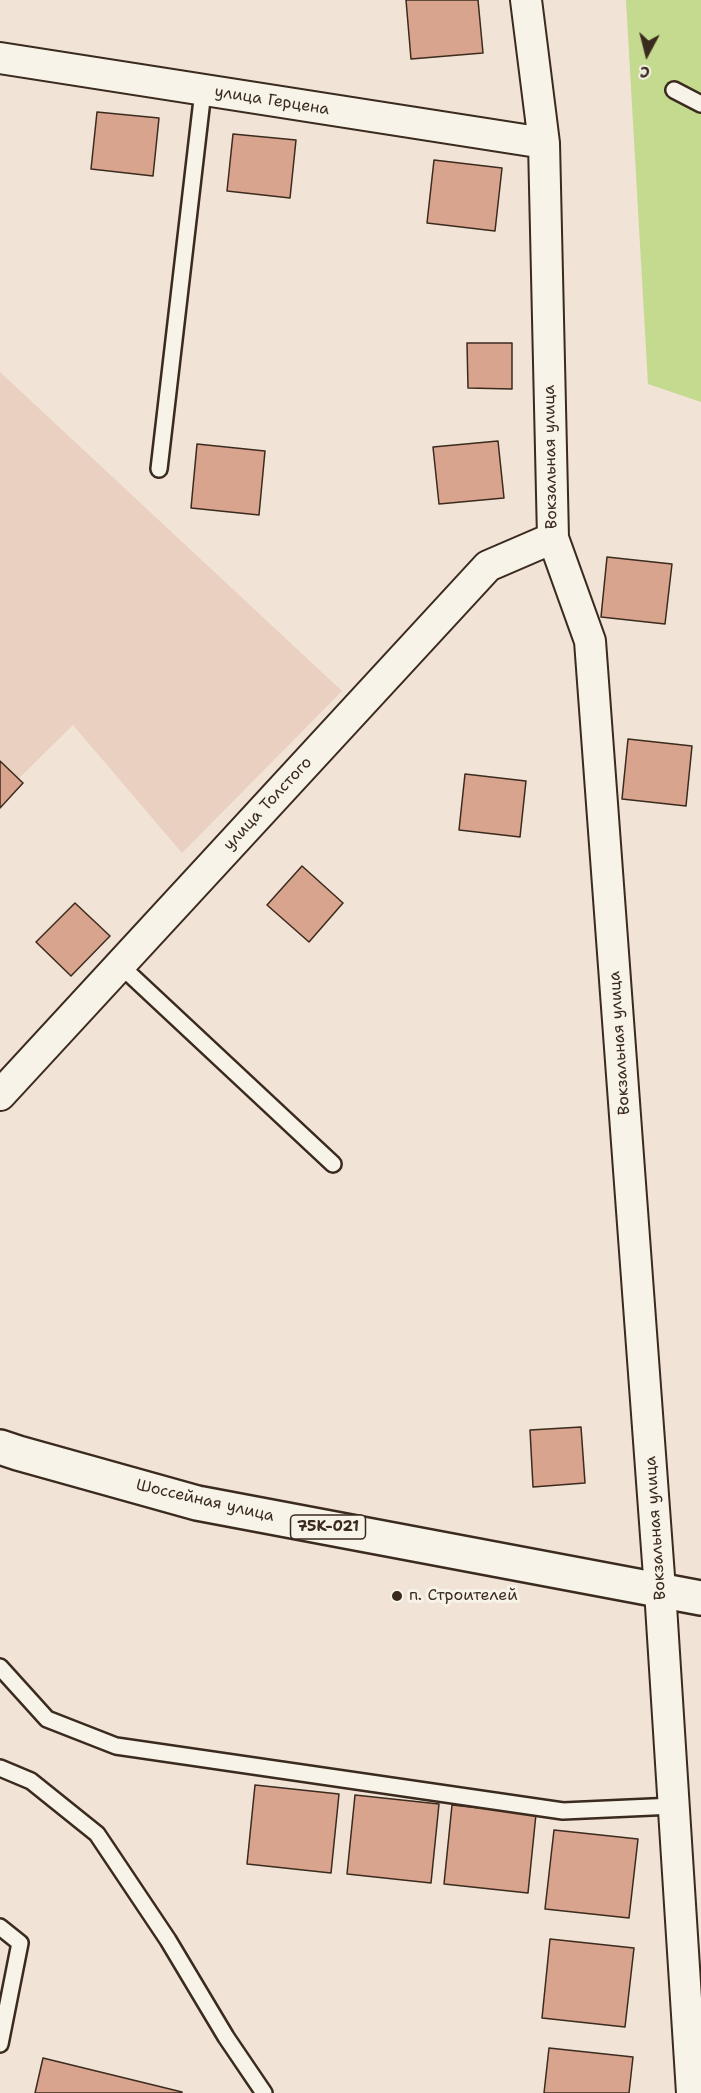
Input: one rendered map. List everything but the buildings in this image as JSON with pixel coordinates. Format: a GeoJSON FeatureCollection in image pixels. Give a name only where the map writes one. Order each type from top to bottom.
{"type":"FeatureCollection","features":[{"type":"Feature","properties":{"kind":"main road","name":"Шоссейная улица"},"geometry":{"type":"LineString","coordinates":[[0,1446],[18,1454],[196,1503],[660,1590]]}},
{"type":"Feature","properties":{"kind":"main road","name":"75К-021"},"geometry":{"type":"LineString","coordinates":[[660,1590],[701,1598]]}},
{"type":"Feature","properties":{"kind":"street","name":"Вокзальная улица"},"geometry":{"type":"LineString","coordinates":[[526,0],[544,143],[553,538],[590,640],[660,1590],[692,2093]]}},
{"type":"Feature","properties":{"kind":"street","name":"улица Герцена"},"geometry":{"type":"LineString","coordinates":[[0,58],[544,143]]}},
{"type":"Feature","properties":{"kind":"street","name":"улица Толстого"},"geometry":{"type":"LineString","coordinates":[[0,1095],[488,566],[553,538]]}},
{"type":"Feature","properties":{"kind":"lane"},"geometry":{"type":"LineString","coordinates":[[674,90],[701,105]]}},
{"type":"Feature","properties":{"kind":"lane"},"geometry":{"type":"LineString","coordinates":[[159,469],[203,91]]}},
{"type":"Feature","properties":{"kind":"lane"},"geometry":{"type":"LineString","coordinates":[[120,965],[333,1164]]}},
{"type":"Feature","properties":{"kind":"lane"},"geometry":{"type":"LineString","coordinates":[[0,1667],[47,1719],[116,1746],[563,1811],[674,1806]]}},
{"type":"Feature","properties":{"kind":"lane"},"geometry":{"type":"LineString","coordinates":[[0,1767],[31,1781],[97,1834],[168,1940],[226,2037],[264,2093]]}},
{"type":"Feature","properties":{"kind":"lane"},"geometry":{"type":"LineString","coordinates":[[0,1927],[20,1943],[0,2044]]}},
{"type":"Feature","properties":{"kind":"shaded area"},"geometry":{"type":"Polygon","coordinates":[[[0,372],[342,691],[182,853],[73,725],[0,797],[0,372]]]}},
{"type":"Feature","properties":{"kind":"green space"},"geometry":{"type":"Polygon","coordinates":[[[626,0],[701,0],[701,402],[648,384],[626,0]]]}},
{"type":"Feature","properties":{"kind":"place","name":"п. Строителей"},"geometry":{"type":"Point","coordinates":[397,1596]}}]}
